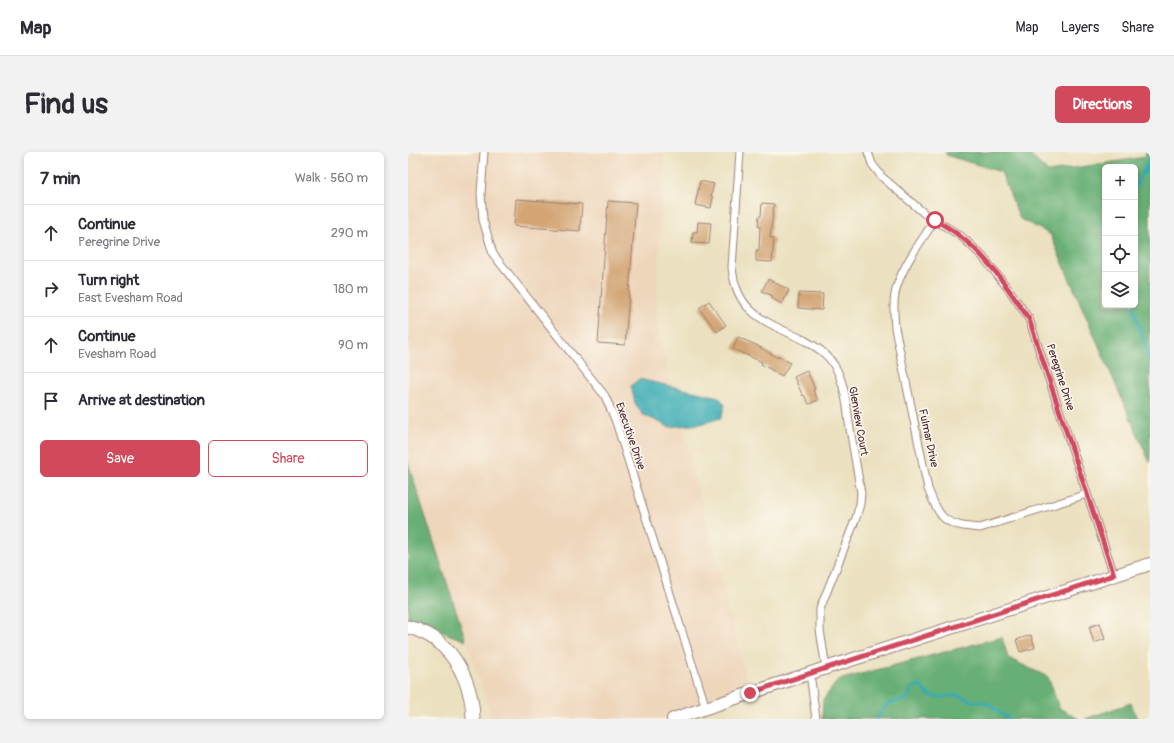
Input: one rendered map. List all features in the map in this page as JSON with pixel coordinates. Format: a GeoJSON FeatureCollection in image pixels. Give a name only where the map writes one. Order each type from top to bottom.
{"type":"FeatureCollection","features":[{"type":"Feature","properties":{"kind":"highway"},"geometry":{"type":"LineString","coordinates":[[408,627],[427,635],[443,645],[455,660],[464,677],[470,694],[473,719]]}},
{"type":"Feature","properties":{"kind":"main road"},"geometry":{"type":"LineString","coordinates":[[673,719],[810,673],[1150,564]]}},
{"type":"Feature","properties":{"kind":"street","name":"Executive Drive"},"geometry":{"type":"LineString","coordinates":[[484,152],[482,194],[484,220],[493,254],[605,396],[616,422],[706,708]]}},
{"type":"Feature","properties":{"kind":"street","name":"Glenview Court"},"geometry":{"type":"LineString","coordinates":[[740,152],[732,260],[733,280],[737,293],[744,304],[754,314],[765,322],[820,348],[835,366],[845,398],[861,493],[856,518],[820,609],[820,630],[826,668]]}},
{"type":"Feature","properties":{"kind":"street","name":"Peregrine Drive"},"geometry":{"type":"LineString","coordinates":[[868,152],[872,164],[882,177],[925,214],[961,236],[983,257],[1010,291],[1029,319],[1114,575]]}},
{"type":"Feature","properties":{"kind":"street","name":"Fulmar Drive"},"geometry":{"type":"LineString","coordinates":[[935,220],[902,273],[895,293],[894,311],[895,328],[928,489],[940,513],[944,518],[955,524],[969,528],[980,528],[1087,494]]}},
{"type":"Feature","properties":{"kind":"street"},"geometry":{"type":"LineString","coordinates":[[810,673],[816,719]]}},
{"type":"Feature","properties":{"kind":"shaded area"},"geometry":{"type":"Polygon","coordinates":[[[408,152],[664,152],[656,324],[750,693],[673,719],[492,719],[408,463],[408,152]]]}},
{"type":"Feature","properties":{"kind":"green space"},"geometry":{"type":"Polygon","coordinates":[[[946,152],[1027,152],[1048,172],[1145,157],[1146,152],[1150,152],[1150,463],[1050,234],[1020,219],[1001,172],[946,155],[946,152]]]}},
{"type":"Feature","properties":{"kind":"green space"},"geometry":{"type":"Polygon","coordinates":[[[408,463],[466,641],[408,619],[408,463]]]}},
{"type":"Feature","properties":{"kind":"green space"},"geometry":{"type":"Polygon","coordinates":[[[1002,637],[1008,658],[1048,677],[1059,708],[1079,719],[822,719],[823,700],[838,680],[1002,637]]]}},
{"type":"Feature","properties":{"kind":"green space"},"geometry":{"type":"Polygon","coordinates":[[[1131,703],[1137,719],[1085,719],[1131,703]]]}},
{"type":"Feature","properties":{"kind":"water"},"geometry":{"type":"Polygon","coordinates":[[[639,379],[719,397],[725,405],[721,418],[701,424],[669,427],[642,414],[635,403],[631,386],[639,379]]]}},
{"type":"Feature","properties":{"kind":"building"},"geometry":{"type":"Polygon","coordinates":[[[700,181],[714,184],[711,196],[713,197],[711,208],[695,205],[700,181]]]}},
{"type":"Feature","properties":{"kind":"building"},"geometry":{"type":"Polygon","coordinates":[[[516,199],[582,204],[580,231],[514,226],[516,199]]]}},
{"type":"Feature","properties":{"kind":"building"},"geometry":{"type":"Polygon","coordinates":[[[608,201],[636,203],[625,345],[598,343],[608,201]]]}},
{"type":"Feature","properties":{"kind":"building"},"geometry":{"type":"Polygon","coordinates":[[[762,203],[774,204],[770,238],[774,238],[772,262],[756,261],[756,250],[759,250],[760,226],[758,226],[759,216],[761,216],[762,203]]]}},
{"type":"Feature","properties":{"kind":"building"},"geometry":{"type":"Polygon","coordinates":[[[698,222],[711,223],[709,244],[692,243],[693,232],[697,232],[698,222]]]}},
{"type":"Feature","properties":{"kind":"building"},"geometry":{"type":"Polygon","coordinates":[[[768,279],[789,290],[782,304],[771,298],[773,296],[762,291],[768,279]]]}},
{"type":"Feature","properties":{"kind":"building"},"geometry":{"type":"Polygon","coordinates":[[[799,293],[823,294],[822,310],[798,308],[799,293]]]}},
{"type":"Feature","properties":{"kind":"building"},"geometry":{"type":"Polygon","coordinates":[[[709,301],[726,325],[717,332],[699,308],[709,301]]]}},
{"type":"Feature","properties":{"kind":"building"},"geometry":{"type":"Polygon","coordinates":[[[738,337],[758,346],[778,358],[779,356],[790,363],[782,376],[761,364],[762,362],[733,349],[738,337]]]}},
{"type":"Feature","properties":{"kind":"building"},"geometry":{"type":"Polygon","coordinates":[[[807,371],[818,400],[809,404],[804,395],[803,396],[794,377],[807,371]]]}},
{"type":"Feature","properties":{"kind":"building"},"geometry":{"type":"Polygon","coordinates":[[[1100,623],[1105,639],[1094,643],[1089,627],[1100,623]]]}},
{"type":"Feature","properties":{"kind":"building"},"geometry":{"type":"Polygon","coordinates":[[[1031,635],[1035,648],[1020,652],[1016,640],[1031,635]]]}},
{"type":"Feature","properties":{"kind":"waterway"},"geometry":{"type":"LineString","coordinates":[[1138,182],[1150,157]]}},
{"type":"Feature","properties":{"kind":"waterway"},"geometry":{"type":"LineString","coordinates":[[1143,174],[1150,167]]}},
{"type":"Feature","properties":{"kind":"waterway"},"geometry":{"type":"LineString","coordinates":[[1133,308],[1150,360]]}},
{"type":"Feature","properties":{"kind":"waterway"},"geometry":{"type":"LineString","coordinates":[[877,719],[889,703],[907,699],[912,688],[916,686],[921,686],[928,695],[938,697],[957,695],[972,701],[988,704],[1009,719]]}},
{"type":"Feature","properties":{"kind":"route"},"geometry":{"type":"LineString","coordinates":[[750,693],[1114,575],[1029,319],[1010,291],[983,257],[961,236],[935,220]]}}]}
